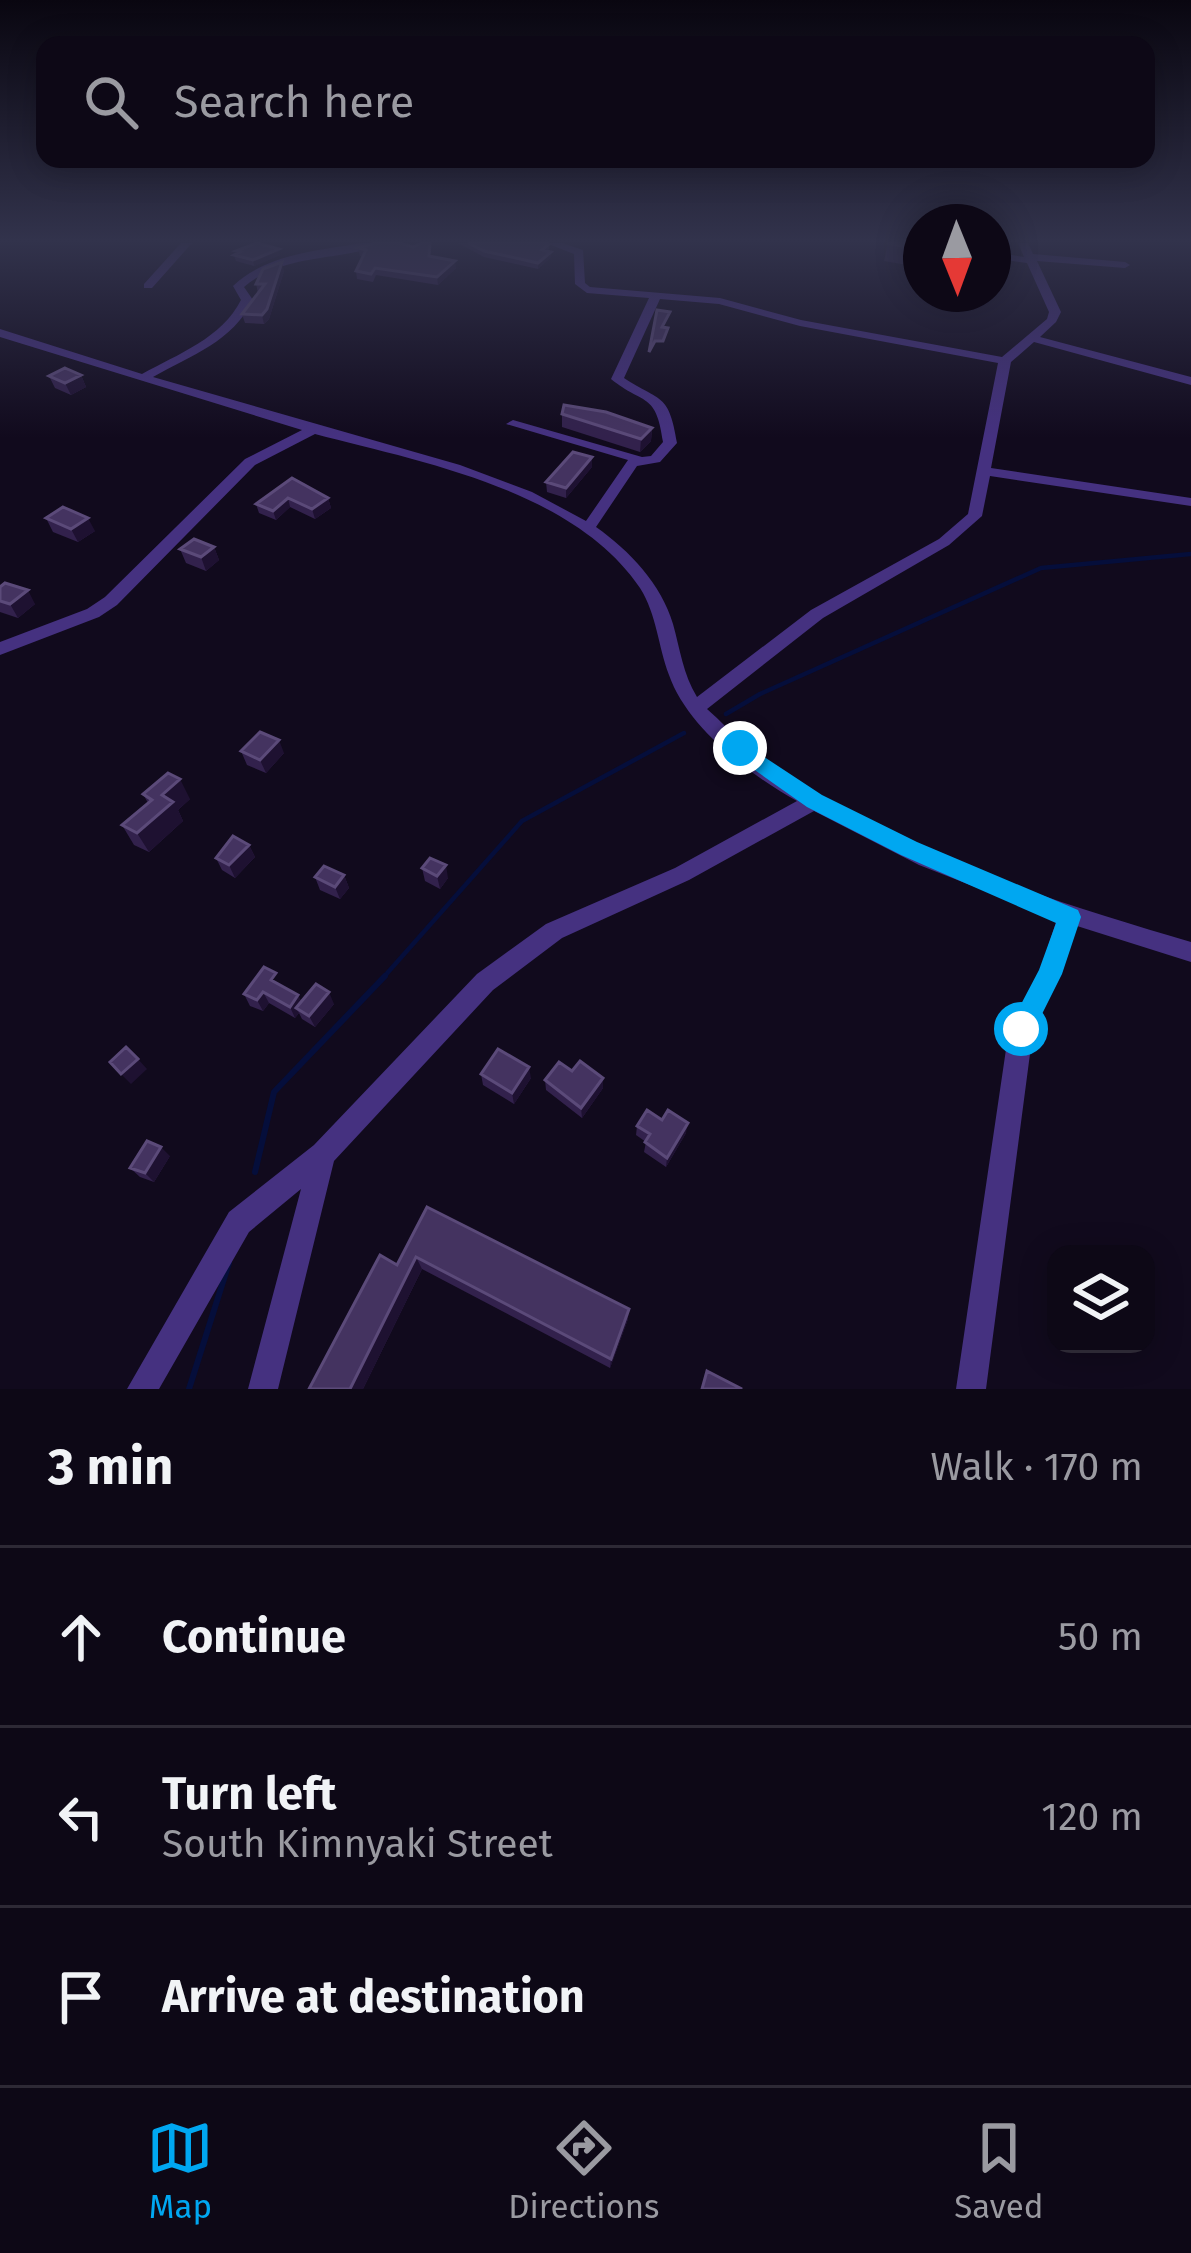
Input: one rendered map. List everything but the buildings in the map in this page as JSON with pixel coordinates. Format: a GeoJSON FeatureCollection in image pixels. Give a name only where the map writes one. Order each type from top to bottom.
{"type":"FeatureCollection","features":[{"type":"Feature","properties":{"kind":"street"},"geometry":{"type":"LineString","coordinates":[[145,376],[238,320],[243,308]]}},
{"type":"Feature","properties":{"kind":"street"},"geometry":{"type":"LineString","coordinates":[[588,528],[637,462],[655,459],[670,442],[665,416],[654,395],[617,379],[650,308]]}},
{"type":"Feature","properties":{"kind":"street"},"geometry":{"type":"LineString","coordinates":[[745,308],[800,323],[1005,361]]}},
{"type":"Feature","properties":{"kind":"street"},"geometry":{"type":"LineString","coordinates":[[696,708],[817,614],[964,529],[975,516],[986,471],[1005,361],[1032,338],[1055,312],[1053,308]]}},
{"type":"Feature","properties":{"kind":"street"},"geometry":{"type":"LineString","coordinates":[[0,333],[464,472],[588,528],[623,558],[655,600],[676,674],[696,708],[740,748],[814,801],[909,849],[1069,917],[1191,952]]}},
{"type":"Feature","properties":{"kind":"street"},"geometry":{"type":"LineString","coordinates":[[1032,338],[1191,381]]}},
{"type":"Feature","properties":{"kind":"street"},"geometry":{"type":"LineString","coordinates":[[512,424],[628,453],[637,462]]}},
{"type":"Feature","properties":{"kind":"street"},"geometry":{"type":"LineString","coordinates":[[0,649],[111,601],[250,462],[314,429]]}},
{"type":"Feature","properties":{"kind":"street"},"geometry":{"type":"LineString","coordinates":[[986,471],[1191,502]]}},
{"type":"Feature","properties":{"kind":"street"},"geometry":{"type":"LineString","coordinates":[[142,1389],[238,1222],[323,1154],[456,1011],[520,954],[554,931],[682,874],[814,801]]}},
{"type":"Feature","properties":{"kind":"street"},"geometry":{"type":"LineString","coordinates":[[971,1389],[1021,1029],[1050,974],[1069,917]]}},
{"type":"Feature","properties":{"kind":"street"},"geometry":{"type":"LineString","coordinates":[[263,1389],[323,1154]]}},
{"type":"Feature","properties":{"kind":"waterway"},"geometry":{"type":"LineString","coordinates":[[726,714],[760,694],[1041,568],[1191,554]]}},
{"type":"Feature","properties":{"kind":"waterway"},"geometry":{"type":"LineString","coordinates":[[382,979],[522,821],[684,733]]}},
{"type":"Feature","properties":{"kind":"waterway"},"geometry":{"type":"LineString","coordinates":[[255,1172],[274,1092],[385,976]]}},
{"type":"Feature","properties":{"kind":"waterway"},"geometry":{"type":"LineString","coordinates":[[189,1389],[229,1263]]}},
{"type":"Feature","properties":{"kind":"route"},"geometry":{"type":"LineString","coordinates":[[740,748],[814,801],[909,849],[1069,917],[1050,974],[1021,1029]]}}]}
